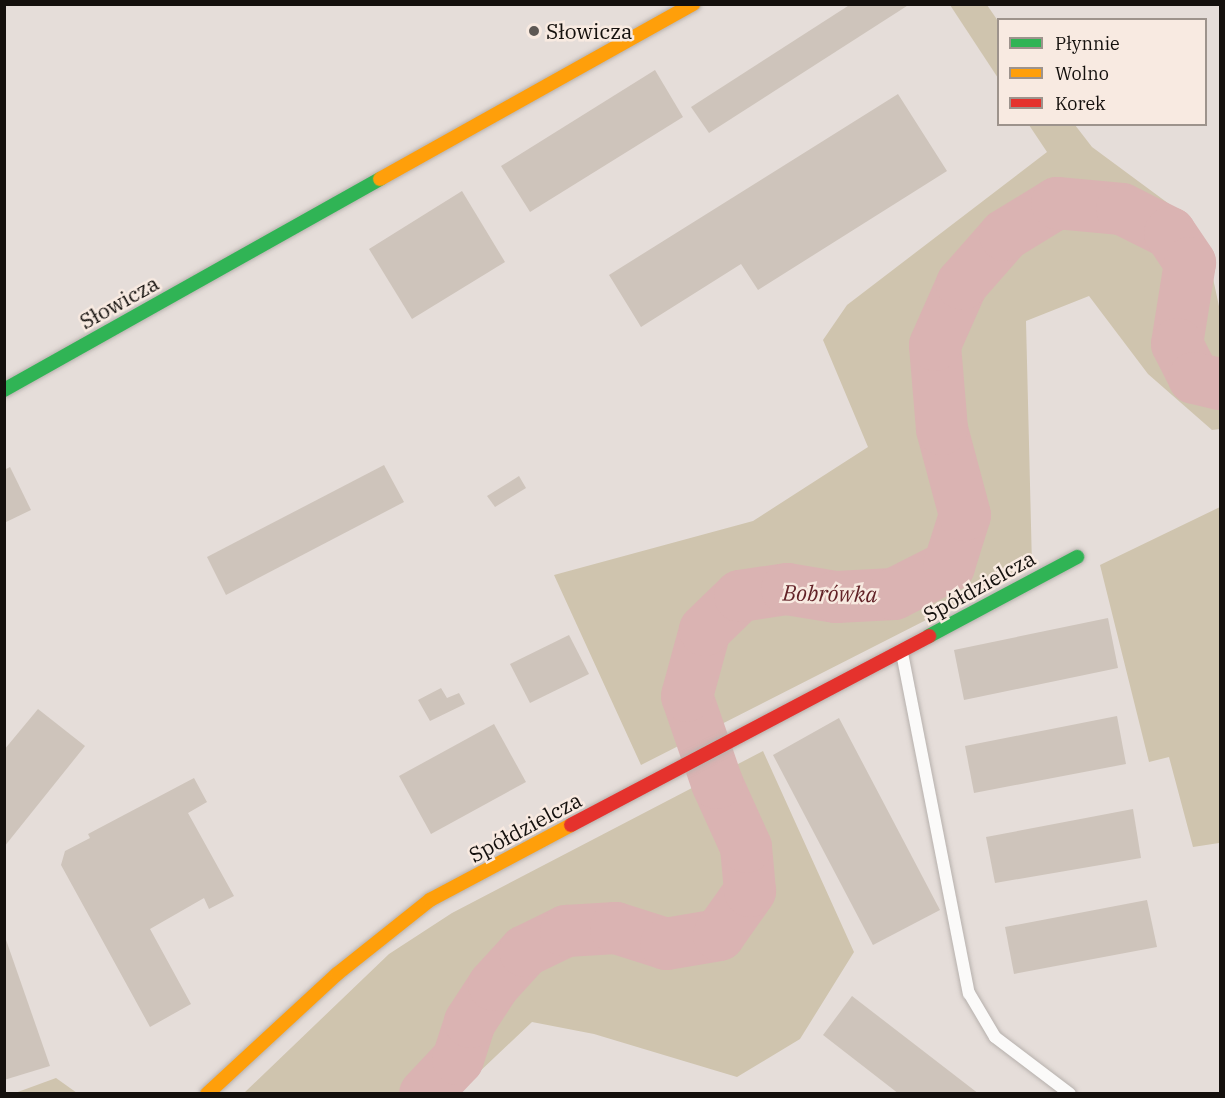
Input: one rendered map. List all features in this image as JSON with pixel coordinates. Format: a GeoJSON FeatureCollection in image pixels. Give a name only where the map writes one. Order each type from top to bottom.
{"type":"FeatureCollection","features":[{"type":"Feature","properties":{"kind":"street","name":"Słowicza"},"geometry":{"type":"LineString","coordinates":[[4,390],[693,4]]}},
{"type":"Feature","properties":{"kind":"street","name":"Spółdzielcza"},"geometry":{"type":"LineString","coordinates":[[207,1094],[337,974],[430,900],[902,653],[1077,556]]}},
{"type":"Feature","properties":{"kind":"lane"},"geometry":{"type":"LineString","coordinates":[[902,653],[969,993],[995,1037],[1070,1094]]}},
{"type":"Feature","properties":{"kind":"shaded area"},"geometry":{"type":"Polygon","coordinates":[[[950,5],[987,5],[997,20],[997,76],[950,5]]]}},
{"type":"Feature","properties":{"kind":"shaded area"},"geometry":{"type":"Polygon","coordinates":[[[1030,126],[1076,126],[1092,147],[1184,215],[1208,255],[1220,311],[1220,429],[1212,430],[1148,374],[1089,296],[1026,321],[1032,566],[641,765],[554,575],[753,521],[868,447],[823,340],[847,305],[1047,152],[1030,126]]]}},
{"type":"Feature","properties":{"kind":"shaded area"},"geometry":{"type":"Polygon","coordinates":[[[1220,507],[1220,835],[1219,843],[1193,847],[1169,757],[1149,762],[1100,565],[1220,507]]]}},
{"type":"Feature","properties":{"kind":"shaded area"},"geometry":{"type":"Polygon","coordinates":[[[763,751],[854,952],[800,1039],[737,1077],[594,1034],[532,1022],[457,1093],[244,1093],[389,954],[452,913],[763,751]]]}},
{"type":"Feature","properties":{"kind":"shaded area"},"geometry":{"type":"Polygon","coordinates":[[[56,1078],[77,1093],[15,1093],[56,1078]]]}},
{"type":"Feature","properties":{"kind":"building"},"geometry":{"type":"Polygon","coordinates":[[[851,4],[910,4],[709,133],[691,107],[851,4]]]}},
{"type":"Feature","properties":{"kind":"building"},"geometry":{"type":"Polygon","coordinates":[[[655,70],[683,117],[530,212],[501,166],[655,70]]]}},
{"type":"Feature","properties":{"kind":"building"},"geometry":{"type":"Polygon","coordinates":[[[898,94],[947,171],[758,290],[741,264],[641,327],[609,275],[898,94]]]}},
{"type":"Feature","properties":{"kind":"building"},"geometry":{"type":"Polygon","coordinates":[[[462,191],[505,262],[412,319],[369,249],[462,191]]]}},
{"type":"Feature","properties":{"kind":"building"},"geometry":{"type":"Polygon","coordinates":[[[384,465],[404,502],[226,595],[207,557],[384,465]]]}},
{"type":"Feature","properties":{"kind":"building"},"geometry":{"type":"Polygon","coordinates":[[[10,467],[31,510],[4,523],[4,470],[10,467]]]}},
{"type":"Feature","properties":{"kind":"building"},"geometry":{"type":"Polygon","coordinates":[[[519,476],[526,488],[495,507],[487,496],[519,476]]]}},
{"type":"Feature","properties":{"kind":"building"},"geometry":{"type":"Polygon","coordinates":[[[1108,618],[1118,668],[964,700],[954,650],[1108,618]]]}},
{"type":"Feature","properties":{"kind":"building"},"geometry":{"type":"Polygon","coordinates":[[[569,635],[589,674],[530,703],[510,664],[569,635]]]}},
{"type":"Feature","properties":{"kind":"building"},"geometry":{"type":"Polygon","coordinates":[[[441,688],[447,698],[459,693],[465,704],[430,721],[418,700],[441,688]]]}},
{"type":"Feature","properties":{"kind":"building"},"geometry":{"type":"Polygon","coordinates":[[[38,709],[85,746],[4,847],[4,750],[38,709]]]}},
{"type":"Feature","properties":{"kind":"building"},"geometry":{"type":"Polygon","coordinates":[[[1117,716],[1126,764],[974,793],[965,746],[1117,716]]]}},
{"type":"Feature","properties":{"kind":"building"},"geometry":{"type":"Polygon","coordinates":[[[839,718],[940,910],[873,945],[773,755],[839,718]]]}},
{"type":"Feature","properties":{"kind":"building"},"geometry":{"type":"Polygon","coordinates":[[[494,724],[526,782],[431,834],[399,776],[494,724]]]}},
{"type":"Feature","properties":{"kind":"building"},"geometry":{"type":"Polygon","coordinates":[[[194,778],[207,802],[188,813],[234,896],[209,909],[204,898],[150,929],[191,1004],[150,1027],[61,865],[65,851],[90,838],[88,834],[194,778]]]}},
{"type":"Feature","properties":{"kind":"building"},"geometry":{"type":"Polygon","coordinates":[[[1133,809],[1141,858],[995,883],[986,837],[1133,809]]]}},
{"type":"Feature","properties":{"kind":"building"},"geometry":{"type":"Polygon","coordinates":[[[1147,900],[1157,947],[1014,974],[1005,927],[1147,900]]]}},
{"type":"Feature","properties":{"kind":"building"},"geometry":{"type":"Polygon","coordinates":[[[4,934],[50,1066],[4,1080],[4,934]]]}},
{"type":"Feature","properties":{"kind":"building"},"geometry":{"type":"Polygon","coordinates":[[[852,996],[979,1094],[899,1094],[823,1035],[852,996]]]}},
{"type":"Feature","properties":{"kind":"waterway","name":"Bobrówka"},"geometry":{"type":"LineString","coordinates":[[425,1094],[458,1059],[470,1022],[494,985],[525,951],[566,931],[616,928],[666,944],[719,935],[750,891],[746,847],[717,783],[687,696],[705,630],[740,596],[787,589],[836,597],[894,594],[949,566],[965,515],[942,429],[935,345],[962,284],[1005,235],[1057,203],[1122,209],[1170,233],[1190,263],[1177,344],[1194,378],[1220,384]]}},
{"type":"Feature","properties":{"kind":"traffic: fast"},"geometry":{"type":"LineString","coordinates":[[4,390],[380,179]]}},
{"type":"Feature","properties":{"kind":"traffic: fast"},"geometry":{"type":"LineString","coordinates":[[929,636],[1077,557]]}},
{"type":"Feature","properties":{"kind":"traffic: slow"},"geometry":{"type":"LineString","coordinates":[[380,179],[693,4]]}},
{"type":"Feature","properties":{"kind":"traffic: slow"},"geometry":{"type":"LineString","coordinates":[[207,1094],[337,974],[430,900],[571,825]]}},
{"type":"Feature","properties":{"kind":"traffic: jam"},"geometry":{"type":"LineString","coordinates":[[571,825],[929,636]]}},
{"type":"Feature","properties":{"kind":"place","name":"Słowicza"},"geometry":{"type":"Point","coordinates":[534,31]}}]}
